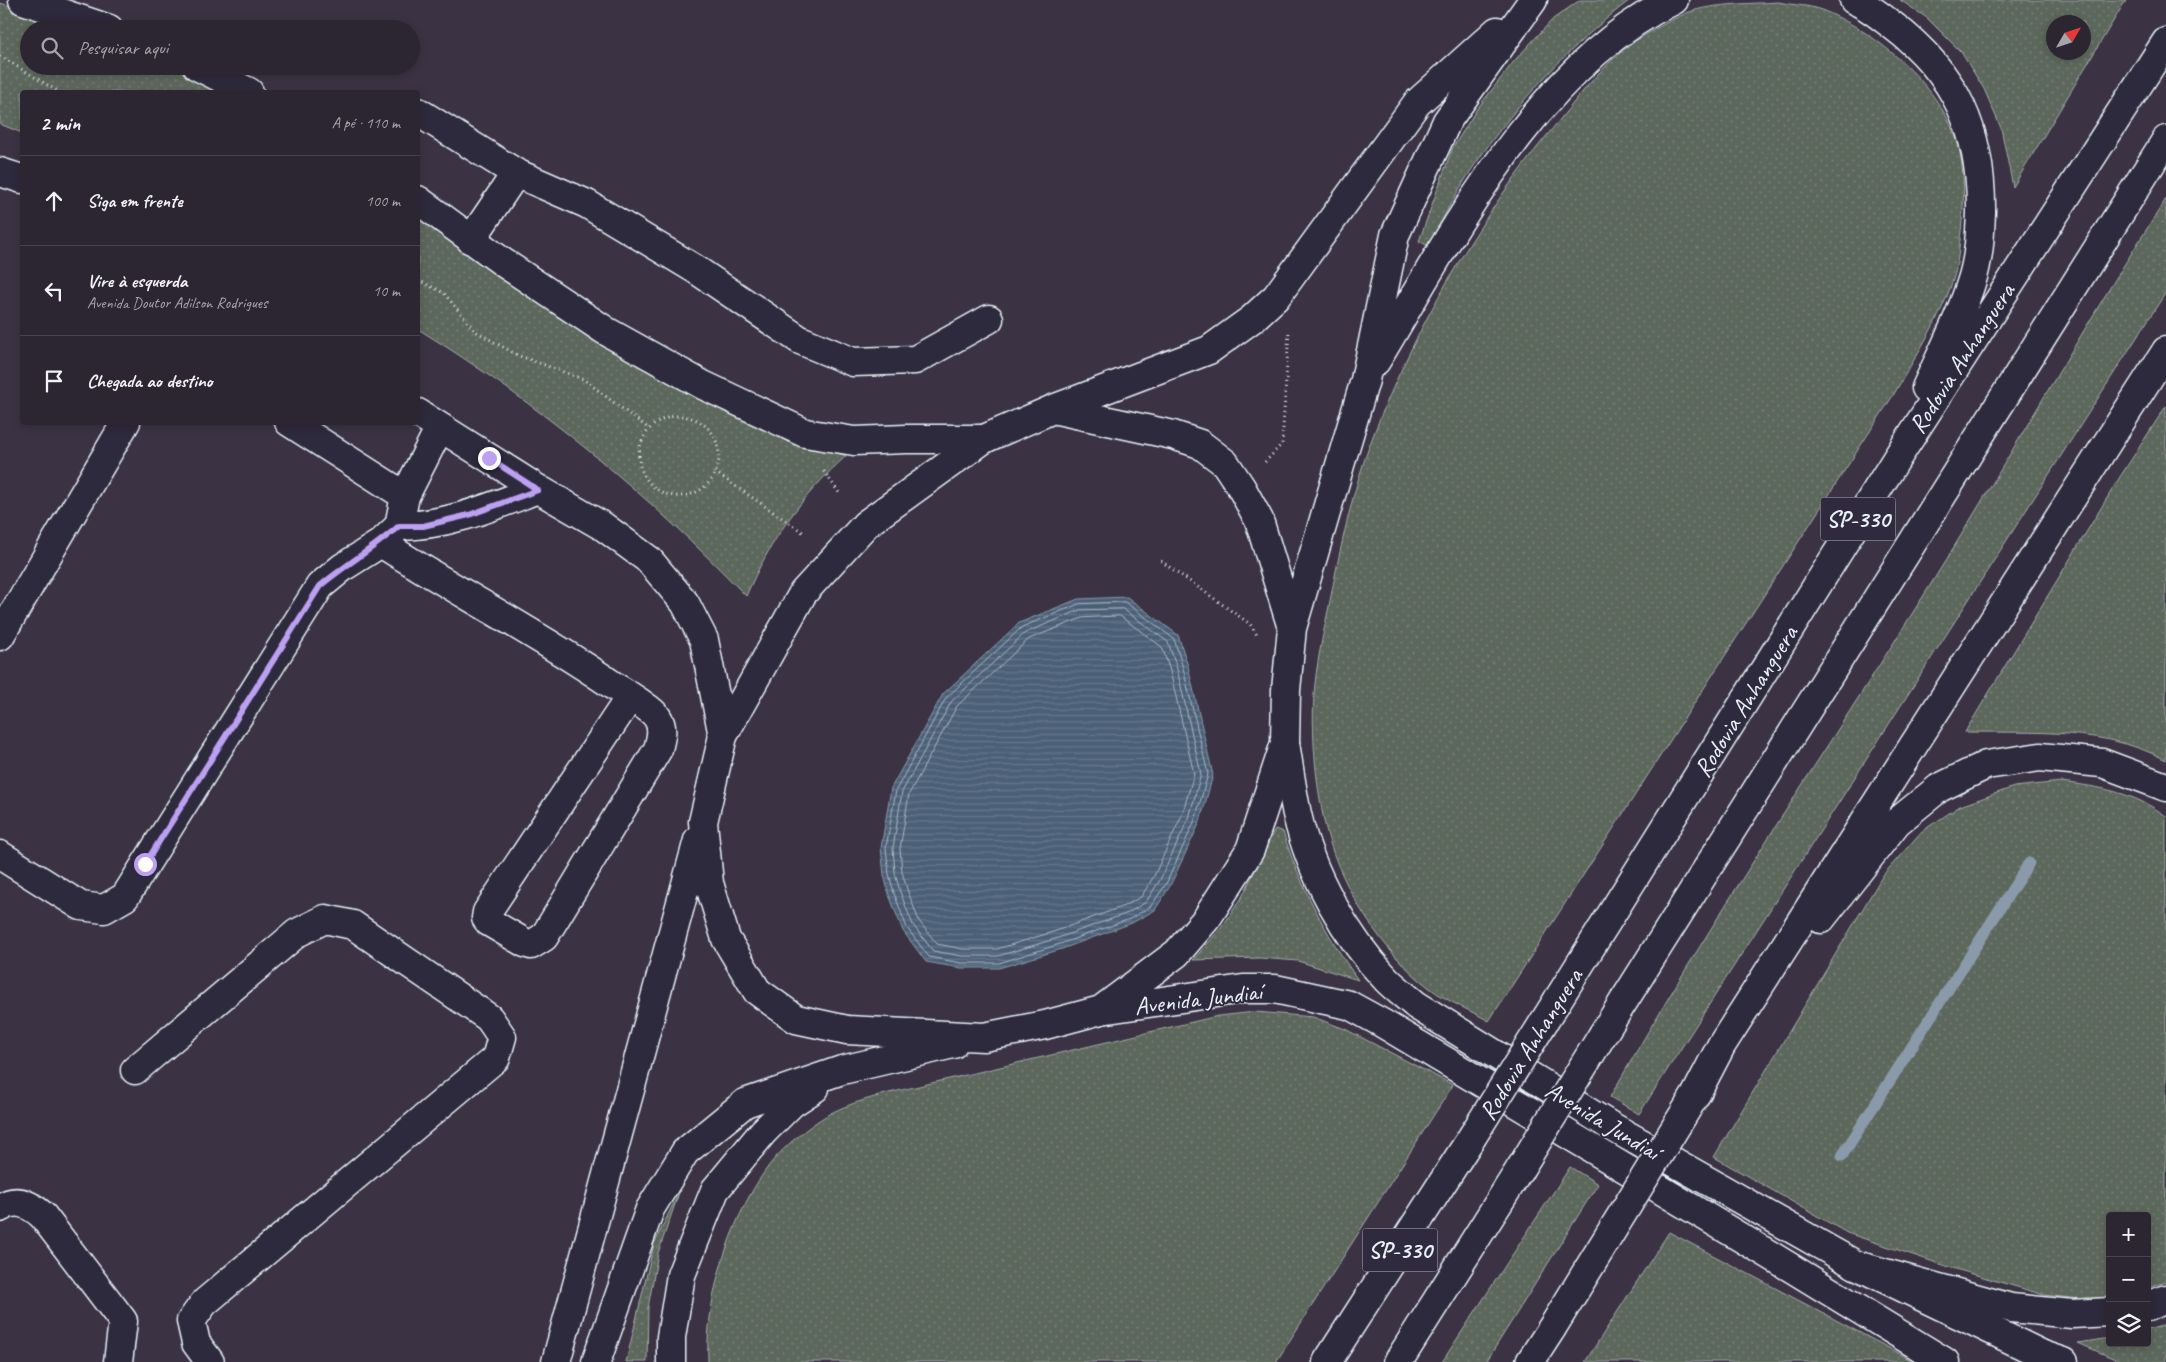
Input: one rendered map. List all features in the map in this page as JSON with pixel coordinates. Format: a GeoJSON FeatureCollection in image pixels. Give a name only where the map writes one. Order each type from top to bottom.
{"type":"FeatureCollection","features":[{"type":"Feature","properties":{"kind":"main road"},"geometry":{"type":"LineString","coordinates":[[22,0],[82,20]]}},
{"type":"Feature","properties":{"kind":"main road"},"geometry":{"type":"LineString","coordinates":[[555,1362],[703,822],[723,736],[803,593],[866,524],[984,439],[1053,409],[1209,350],[1252,319],[1276,297],[1416,103],[1532,0]]}},
{"type":"Feature","properties":{"kind":"main road"},"geometry":{"type":"LineString","coordinates":[[596,1362],[650,1209],[685,1152],[745,1103],[842,1070],[984,1037],[1045,1026],[1101,1010],[1177,953],[1207,918],[1250,850],[1285,743],[1286,690],[1292,628],[1365,380],[1395,235],[1447,121],[1532,0]]}},
{"type":"Feature","properties":{"kind":"main road"},"geometry":{"type":"LineString","coordinates":[[1365,380],[1455,228],[1503,156],[1584,62],[1620,32],[1654,9],[1674,0]]}},
{"type":"Feature","properties":{"kind":"main road"},"geometry":{"type":"LineString","coordinates":[[1854,0],[1862,3],[1898,30],[1928,57],[1950,85],[1967,118],[1977,156],[1981,196],[1980,243],[1971,283],[1897,458]]}},
{"type":"Feature","properties":{"kind":"main road","name":"Rodovia Anhanguera"},"geometry":{"type":"LineString","coordinates":[[1327,1362],[1472,1137],[1897,458],[2166,42]]}},
{"type":"Feature","properties":{"kind":"main road"},"geometry":{"type":"LineString","coordinates":[[216,75],[245,90]]}},
{"type":"Feature","properties":{"kind":"main road"},"geometry":{"type":"LineString","coordinates":[[420,113],[516,173],[586,204],[695,269],[800,340],[853,362],[915,360],[989,319]]}},
{"type":"Feature","properties":{"kind":"main road","name":"SP-330"},"geometry":{"type":"LineString","coordinates":[[1398,1362],[2166,140]]}},
{"type":"Feature","properties":{"kind":"main road"},"geometry":{"type":"LineString","coordinates":[[0,172],[20,178]]}},
{"type":"Feature","properties":{"kind":"main road"},"geometry":{"type":"LineString","coordinates":[[471,240],[516,173]]}},
{"type":"Feature","properties":{"kind":"main road"},"geometry":{"type":"LineString","coordinates":[[420,202],[471,240],[606,331],[703,385],[804,433],[854,441],[906,438],[984,439]]}},
{"type":"Feature","properties":{"kind":"main road"},"geometry":{"type":"LineString","coordinates":[[1530,1362],[1696,1094],[1721,1046],[2166,351]]}},
{"type":"Feature","properties":{"kind":"main road"},"geometry":{"type":"LineString","coordinates":[[1053,409],[1165,433],[1200,444],[1225,463],[1259,520],[1292,628]]}},
{"type":"Feature","properties":{"kind":"main road"},"geometry":{"type":"LineString","coordinates":[[390,534],[405,496],[429,420],[538,490],[604,526],[649,560],[685,603],[704,640],[723,736]]}},
{"type":"Feature","properties":{"kind":"main road"},"geometry":{"type":"LineString","coordinates":[[0,636],[124,425]]}},
{"type":"Feature","properties":{"kind":"main road"},"geometry":{"type":"LineString","coordinates":[[294,425],[405,496]]}},
{"type":"Feature","properties":{"kind":"main road"},"geometry":{"type":"LineString","coordinates":[[0,855],[81,906],[104,909],[125,897],[320,586],[342,567],[390,534],[469,515],[538,490]]}},
{"type":"Feature","properties":{"kind":"main road"},"geometry":{"type":"LineString","coordinates":[[390,534],[440,581],[594,672],[630,696],[657,716],[662,733],[658,749],[544,938],[531,945],[525,943],[489,922],[486,918],[487,912],[630,696]]}},
{"type":"Feature","properties":{"kind":"main road","name":"Avenida Jundiaí"},"geometry":{"type":"LineString","coordinates":[[1285,743],[1298,816],[1312,858],[1332,904],[1359,947],[1388,981],[1416,1005],[1608,1125],[1856,1265],[2043,1354],[2064,1362]]}},
{"type":"Feature","properties":{"kind":"main road"},"geometry":{"type":"LineString","coordinates":[[1721,1046],[1897,822],[1939,788],[1986,765],[2040,758],[2102,763],[2166,787]]}},
{"type":"Feature","properties":{"kind":"main road"},"geometry":{"type":"LineString","coordinates":[[703,822],[709,883],[726,940],[757,991],[796,1019],[847,1030],[984,1037]]}},
{"type":"Feature","properties":{"kind":"main road"},"geometry":{"type":"LineString","coordinates":[[135,1070],[297,933],[325,919],[353,925],[489,1018],[502,1037],[496,1058],[204,1303],[191,1320],[196,1343],[210,1362]]}},
{"type":"Feature","properties":{"kind":"main road","name":"Avenida Jundiaí"},"geometry":{"type":"LineString","coordinates":[[1101,1010],[1243,989],[1275,989],[1349,1005],[1767,1253],[1945,1362]]}},
{"type":"Feature","properties":{"kind":"main road"},"geometry":{"type":"LineString","coordinates":[[671,1362],[671,1337],[681,1275],[715,1190],[762,1132],[792,1103],[842,1070]]}},
{"type":"Feature","properties":{"kind":"main road"},"geometry":{"type":"LineString","coordinates":[[0,1208],[18,1201],[32,1206],[43,1216],[123,1322],[118,1362]]}},
{"type":"Feature","properties":{"kind":"main road"},"geometry":{"type":"LineString","coordinates":[[1856,1265],[2011,1308],[2072,1314],[2106,1312]]}},
{"type":"Feature","properties":{"kind":"main road"},"geometry":{"type":"LineString","coordinates":[[2151,1305],[2166,1299]]}},
{"type":"Feature","properties":{"kind":"path"},"geometry":{"type":"LineString","coordinates":[[0,56],[20,68]]}},
{"type":"Feature","properties":{"kind":"path"},"geometry":{"type":"LineString","coordinates":[[31,75],[56,90]]}},
{"type":"Feature","properties":{"kind":"path"},"geometry":{"type":"LineString","coordinates":[[420,281],[444,294],[474,331],[517,355],[583,379],[649,429]]}},
{"type":"Feature","properties":{"kind":"path"},"geometry":{"type":"LineString","coordinates":[[1241,487],[1282,444],[1290,315],[1276,297]]}},
{"type":"Feature","properties":{"kind":"path"},"geometry":{"type":"LineString","coordinates":[[671,416],[695,419],[706,426],[714,436],[719,460],[715,472],[708,484],[697,492],[684,495],[669,494],[657,489],[647,480],[641,467],[639,453],[642,440],[649,429],[659,421],[671,416]]}},
{"type":"Feature","properties":{"kind":"path"},"geometry":{"type":"LineString","coordinates":[[715,472],[804,533]]}},
{"type":"Feature","properties":{"kind":"path"},"geometry":{"type":"LineString","coordinates":[[1161,561],[1250,624],[1259,640]]}},
{"type":"Feature","properties":{"kind":"shaded area"},"geometry":{"type":"Polygon","coordinates":[[[1580,0],[1630,0],[1566,55],[1528,96],[1510,117],[1469,173],[1428,246],[1419,241],[1452,149],[1477,109],[1515,60],[1553,19],[1580,0]]]}},
{"type":"Feature","properties":{"kind":"shaded area"},"geometry":{"type":"Polygon","coordinates":[[[1900,0],[2126,0],[2091,58],[2091,15],[2046,15],[2046,60],[2090,60],[2013,187],[2001,128],[1984,89],[1961,52],[1927,18],[1900,0]]]}},
{"type":"Feature","properties":{"kind":"shaded area"},"geometry":{"type":"Polygon","coordinates":[[[1778,2],[1819,9],[1863,32],[1885,47],[1906,66],[1941,107],[1953,130],[1963,172],[1963,212],[1955,274],[1948,295],[1934,324],[1894,394],[1489,1021],[1450,1001],[1420,981],[1387,947],[1359,907],[1347,885],[1325,827],[1316,770],[1313,730],[1314,695],[1322,639],[1353,499],[1373,436],[1389,397],[1427,318],[1449,279],[1472,240],[1522,167],[1589,84],[1612,60],[1637,40],[1682,15],[1716,6],[1778,2]]]}},
{"type":"Feature","properties":{"kind":"shaded area"},"geometry":{"type":"Polygon","coordinates":[[[0,3],[57,20],[20,20],[20,75],[200,75],[232,90],[20,90],[20,132],[0,124],[0,3]]]}},
{"type":"Feature","properties":{"kind":"shaded area"},"geometry":{"type":"Polygon","coordinates":[[[2166,199],[2166,292],[1639,1114],[1610,1097],[1687,967],[1931,584],[2106,294],[2166,199]]]}},
{"type":"Feature","properties":{"kind":"shaded area"},"geometry":{"type":"Polygon","coordinates":[[[420,207],[786,432],[846,456],[814,488],[788,520],[766,556],[746,596],[709,558],[631,486],[549,419],[463,358],[420,330],[420,207]]]}},
{"type":"Feature","properties":{"kind":"shaded area"},"geometry":{"type":"Polygon","coordinates":[[[2166,406],[2166,760],[2142,749],[2093,737],[2068,734],[1965,732],[2118,480],[2166,406]]]}},
{"type":"Feature","properties":{"kind":"shaded area"},"geometry":{"type":"Polygon","coordinates":[[[2061,782],[2089,786],[2129,796],[2166,816],[2166,1281],[2151,1287],[2151,1212],[2106,1212],[2106,1302],[2044,1295],[1949,1267],[1847,1233],[1714,1157],[1883,875],[1922,831],[1960,806],[2014,787],[2061,782]]]}},
{"type":"Feature","properties":{"kind":"shaded area"},"geometry":{"type":"Polygon","coordinates":[[[1275,829],[1283,832],[1297,871],[1315,909],[1335,945],[1358,980],[1298,961],[1260,958],[1193,960],[1222,927],[1242,897],[1275,829]]]}},
{"type":"Feature","properties":{"kind":"shaded area"},"geometry":{"type":"Polygon","coordinates":[[[1256,1012],[1313,1017],[1345,1029],[1453,1085],[1276,1362],[708,1362],[708,1338],[715,1288],[730,1237],[740,1214],[765,1171],[782,1150],[826,1116],[852,1104],[889,1093],[1218,1016],[1256,1012]]]}},
{"type":"Feature","properties":{"kind":"shaded area"},"geometry":{"type":"Polygon","coordinates":[[[1570,1167],[1598,1184],[1486,1362],[1442,1362],[1570,1167]]]}},
{"type":"Feature","properties":{"kind":"shaded area"},"geometry":{"type":"Polygon","coordinates":[[[680,1190],[658,1253],[648,1308],[647,1362],[626,1362],[654,1244],[680,1190]]]}},
{"type":"Feature","properties":{"kind":"shaded area"},"geometry":{"type":"Polygon","coordinates":[[[1669,1232],[1904,1356],[1914,1362],[1585,1362],[1669,1232]]]}},
{"type":"Feature","properties":{"kind":"shaded area"},"geometry":{"type":"Polygon","coordinates":[[[2166,1325],[2166,1362],[2122,1362],[2078,1343],[2106,1339],[2106,1347],[2151,1347],[2151,1329],[2166,1325]]]}},
{"type":"Feature","properties":{"kind":"water"},"geometry":{"type":"Polygon","coordinates":[[[1127,597],[1178,635],[1188,666],[1213,775],[1200,822],[1170,886],[1155,910],[1132,923],[1062,949],[999,968],[961,968],[926,962],[903,931],[889,895],[884,875],[881,848],[891,788],[943,694],[1019,623],[1078,599],[1127,597]]]}},
{"type":"Feature","properties":{"kind":"waterway"},"geometry":{"type":"LineString","coordinates":[[1842,1156],[2029,863]]}},
{"type":"Feature","properties":{"kind":"route"},"geometry":{"type":"LineString","coordinates":[[145,864],[320,586],[342,567],[381,542],[399,526],[423,526],[469,515],[538,490],[489,458]]}}]}
